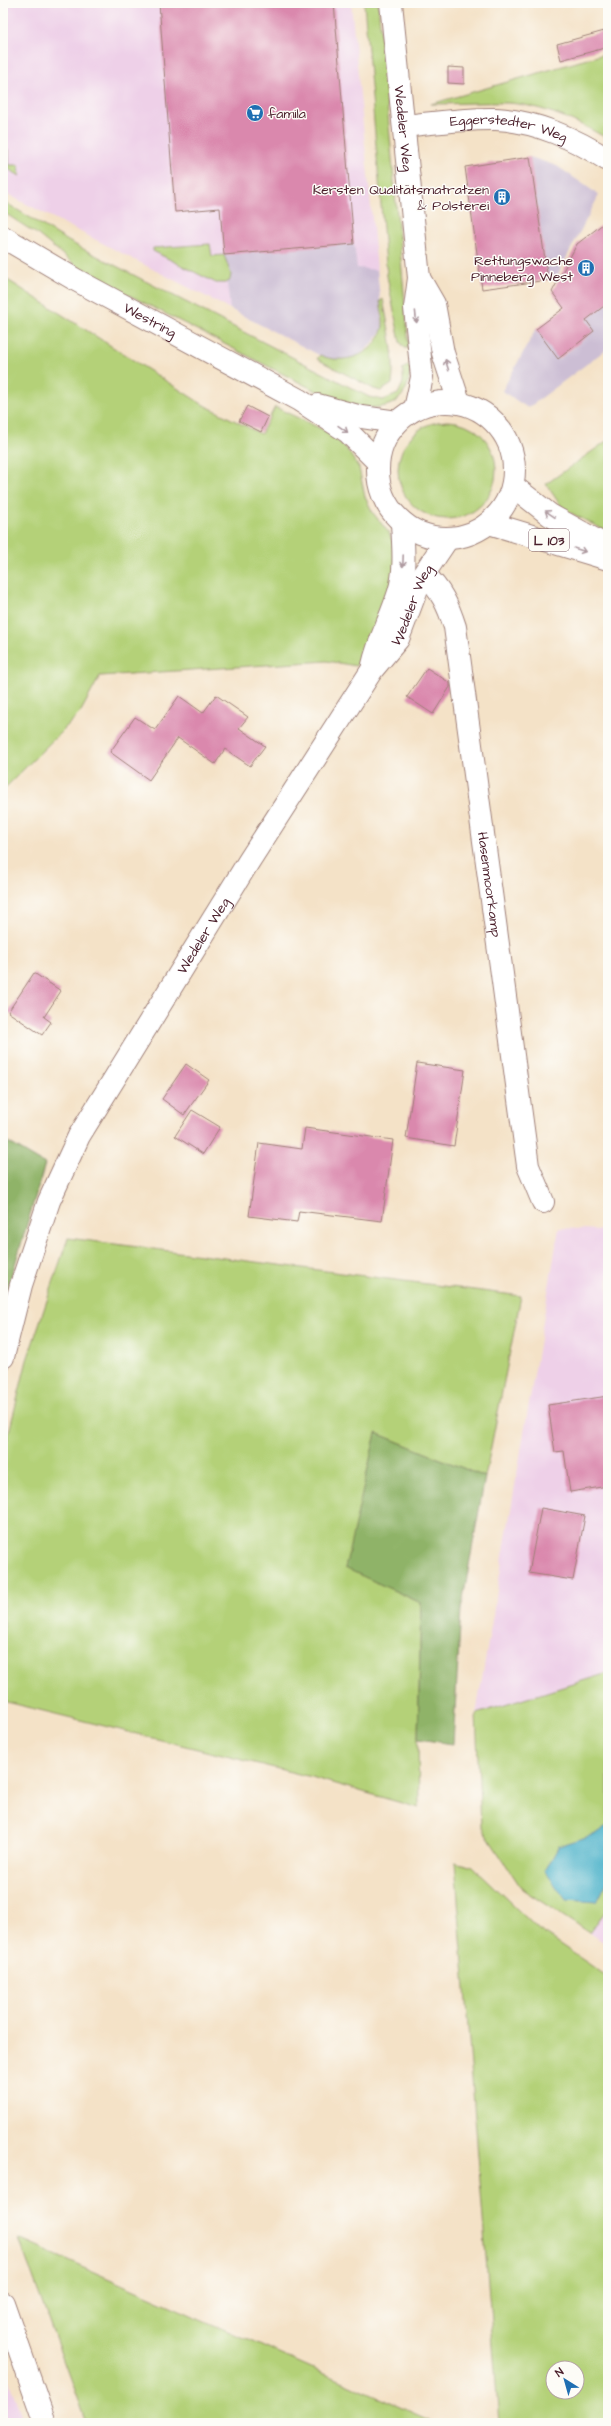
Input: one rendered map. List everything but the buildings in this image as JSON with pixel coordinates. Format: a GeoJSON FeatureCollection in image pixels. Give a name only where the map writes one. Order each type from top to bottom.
{"type":"FeatureCollection","features":[{"type":"Feature","properties":{"kind":"main road","name":"Wedeler Weg"},"geometry":{"type":"LineString","coordinates":[[390,3],[419,278],[415,308],[422,377],[415,409]]}},
{"type":"Feature","properties":{"kind":"main road","name":"Eggerstedter Weg"},"geometry":{"type":"LineString","coordinates":[[404,126],[497,119],[542,128],[586,146],[608,160]]}},
{"type":"Feature","properties":{"kind":"main road","name":"Westring"},"geometry":{"type":"LineString","coordinates":[[3,237],[82,284],[299,400],[348,432],[378,462]]}},
{"type":"Feature","properties":{"kind":"main road","name":"Wedeler Weg"},"geometry":{"type":"LineString","coordinates":[[419,278],[434,304],[443,353],[458,402]]}},
{"type":"Feature","properties":{"kind":"main road","name":"Westring"},"geometry":{"type":"LineString","coordinates":[[299,400],[362,417],[397,422]]}},
{"type":"Feature","properties":{"kind":"main road"},"geometry":{"type":"LineString","coordinates":[[436,402],[458,402],[480,410],[497,423],[509,442],[515,464],[513,486],[504,506],[489,523],[470,534],[448,538],[423,534],[402,522],[387,505],[379,484],[378,462],[384,440],[397,422],[415,409],[436,402]]}},
{"type":"Feature","properties":{"kind":"main road","name":"L 103"},"geometry":{"type":"LineString","coordinates":[[513,486],[550,515],[608,547]]}},
{"type":"Feature","properties":{"kind":"main road","name":"Wedeler Weg"},"geometry":{"type":"LineString","coordinates":[[372,670],[379,640],[400,591],[404,562],[402,522]]}},
{"type":"Feature","properties":{"kind":"main road","name":"L 103"},"geometry":{"type":"LineString","coordinates":[[489,523],[608,559]]}},
{"type":"Feature","properties":{"kind":"main road","name":"Wedeler Weg"},"geometry":{"type":"LineString","coordinates":[[3,1356],[22,1285],[47,1208],[79,1136],[108,1086],[372,670],[398,639],[424,574],[448,538]]}},
{"type":"Feature","properties":{"kind":"main road","name":"Hasenmoorkamp"},"geometry":{"type":"LineString","coordinates":[[424,574],[436,586],[447,602],[455,627],[528,1166],[543,1202]]}},
{"type":"Feature","properties":{"kind":"main road"},"geometry":{"type":"LineString","coordinates":[[3,2304],[45,2423]]}},
{"type":"Feature","properties":{"kind":"shaded area"},"geometry":{"type":"Polygon","coordinates":[[[3,3],[351,3],[383,329],[329,360],[3,192],[3,3]]]}},
{"type":"Feature","properties":{"kind":"shaded area"},"geometry":{"type":"Polygon","coordinates":[[[530,157],[557,166],[599,195],[556,278],[548,280],[530,157]]]}},
{"type":"Feature","properties":{"kind":"shaded area"},"geometry":{"type":"Polygon","coordinates":[[[354,244],[357,268],[377,270],[383,329],[372,344],[357,357],[341,361],[329,360],[230,309],[224,255],[354,244]]]}},
{"type":"Feature","properties":{"kind":"shaded area"},"geometry":{"type":"Polygon","coordinates":[[[608,303],[608,348],[528,408],[502,391],[536,329],[559,359],[594,331],[586,320],[608,303]]]}},
{"type":"Feature","properties":{"kind":"shaded area"},"geometry":{"type":"Polygon","coordinates":[[[608,1226],[608,1673],[476,1714],[559,1228],[600,1230],[608,1226]]]}},
{"type":"Feature","properties":{"kind":"shaded area"},"geometry":{"type":"Polygon","coordinates":[[[608,1908],[608,1946],[589,1933],[608,1908]]]}},
{"type":"Feature","properties":{"kind":"shaded area"},"geometry":{"type":"Polygon","coordinates":[[[3,2364],[24,2423],[3,2423],[3,2364]]]}},
{"type":"Feature","properties":{"kind":"green space"},"geometry":{"type":"Polygon","coordinates":[[[364,3],[378,3],[409,348],[405,348],[400,342],[387,276],[364,3]]]}},
{"type":"Feature","properties":{"kind":"green space"},"geometry":{"type":"Polygon","coordinates":[[[608,53],[608,139],[585,126],[560,115],[521,104],[431,104],[608,53]]]}},
{"type":"Feature","properties":{"kind":"green space"},"geometry":{"type":"Polygon","coordinates":[[[9,150],[9,165],[19,165],[20,176],[3,166],[3,151],[9,150]]]}},
{"type":"Feature","properties":{"kind":"green space"},"geometry":{"type":"Polygon","coordinates":[[[3,201],[68,241],[369,397],[383,400],[398,394],[403,383],[403,369],[410,364],[408,382],[402,395],[393,403],[381,407],[368,407],[338,401],[324,395],[84,272],[37,234],[3,212],[3,201]]]}},
{"type":"Feature","properties":{"kind":"green space"},"geometry":{"type":"Polygon","coordinates":[[[210,244],[212,256],[224,255],[231,274],[230,280],[226,283],[216,283],[153,251],[153,248],[210,244]]]}},
{"type":"Feature","properties":{"kind":"green space"},"geometry":{"type":"Polygon","coordinates":[[[3,277],[202,404],[261,434],[275,407],[328,432],[346,448],[359,468],[365,497],[373,513],[389,533],[394,545],[398,566],[373,636],[356,666],[327,661],[100,676],[80,713],[3,790],[3,277]]]}},
{"type":"Feature","properties":{"kind":"green space"},"geometry":{"type":"Polygon","coordinates":[[[383,299],[391,342],[393,373],[392,384],[381,391],[374,389],[317,359],[320,355],[329,358],[347,359],[365,352],[372,346],[378,339],[383,327],[380,301],[383,299]]]}},
{"type":"Feature","properties":{"kind":"green space"},"geometry":{"type":"Polygon","coordinates":[[[447,421],[466,425],[482,435],[492,451],[496,470],[492,489],[482,505],[466,515],[447,519],[428,515],[412,505],[402,489],[398,470],[402,451],[412,435],[428,425],[447,421]]]}},
{"type":"Feature","properties":{"kind":"green space"},"geometry":{"type":"Polygon","coordinates":[[[608,440],[608,532],[563,509],[546,484],[608,440]]]}},
{"type":"Feature","properties":{"kind":"green space"},"geometry":{"type":"Polygon","coordinates":[[[3,1139],[45,1164],[3,1305],[3,1139]]]}},
{"type":"Feature","properties":{"kind":"green space"},"geometry":{"type":"Polygon","coordinates":[[[68,1238],[521,1296],[485,1477],[376,1433],[346,1568],[421,1603],[418,1739],[419,1808],[311,1777],[3,1701],[3,1456],[27,1360],[68,1238]]]}},
{"type":"Feature","properties":{"kind":"green space"},"geometry":{"type":"Polygon","coordinates":[[[376,1433],[485,1477],[461,1610],[453,1744],[418,1739],[421,1603],[345,1568],[376,1433]]]}},
{"type":"Feature","properties":{"kind":"green space"},"geometry":{"type":"Polygon","coordinates":[[[608,1673],[608,1908],[589,1933],[522,1889],[481,1827],[476,1714],[608,1673]]]}},
{"type":"Feature","properties":{"kind":"green space"},"geometry":{"type":"Polygon","coordinates":[[[455,1862],[473,1867],[539,1930],[608,1977],[608,2423],[499,2423],[455,1862]]]}},
{"type":"Feature","properties":{"kind":"green space"},"geometry":{"type":"Polygon","coordinates":[[[19,2239],[436,2423],[86,2423],[19,2239]]]}},
{"type":"Feature","properties":{"kind":"water"},"geometry":{"type":"Polygon","coordinates":[[[608,1825],[608,1880],[597,1902],[566,1900],[545,1871],[559,1846],[595,1834],[608,1825]]]}},
{"type":"Feature","properties":{"kind":"place","name":"famila"},"geometry":{"type":"Point","coordinates":[255,113]}},
{"type":"Feature","properties":{"kind":"place","name":"Kersten Qualitätsmatratzen & Polsterei"},"geometry":{"type":"Point","coordinates":[502,197]}},
{"type":"Feature","properties":{"kind":"place","name":"Rettungswache Pinneberg West"},"geometry":{"type":"Point","coordinates":[586,268]}}]}
